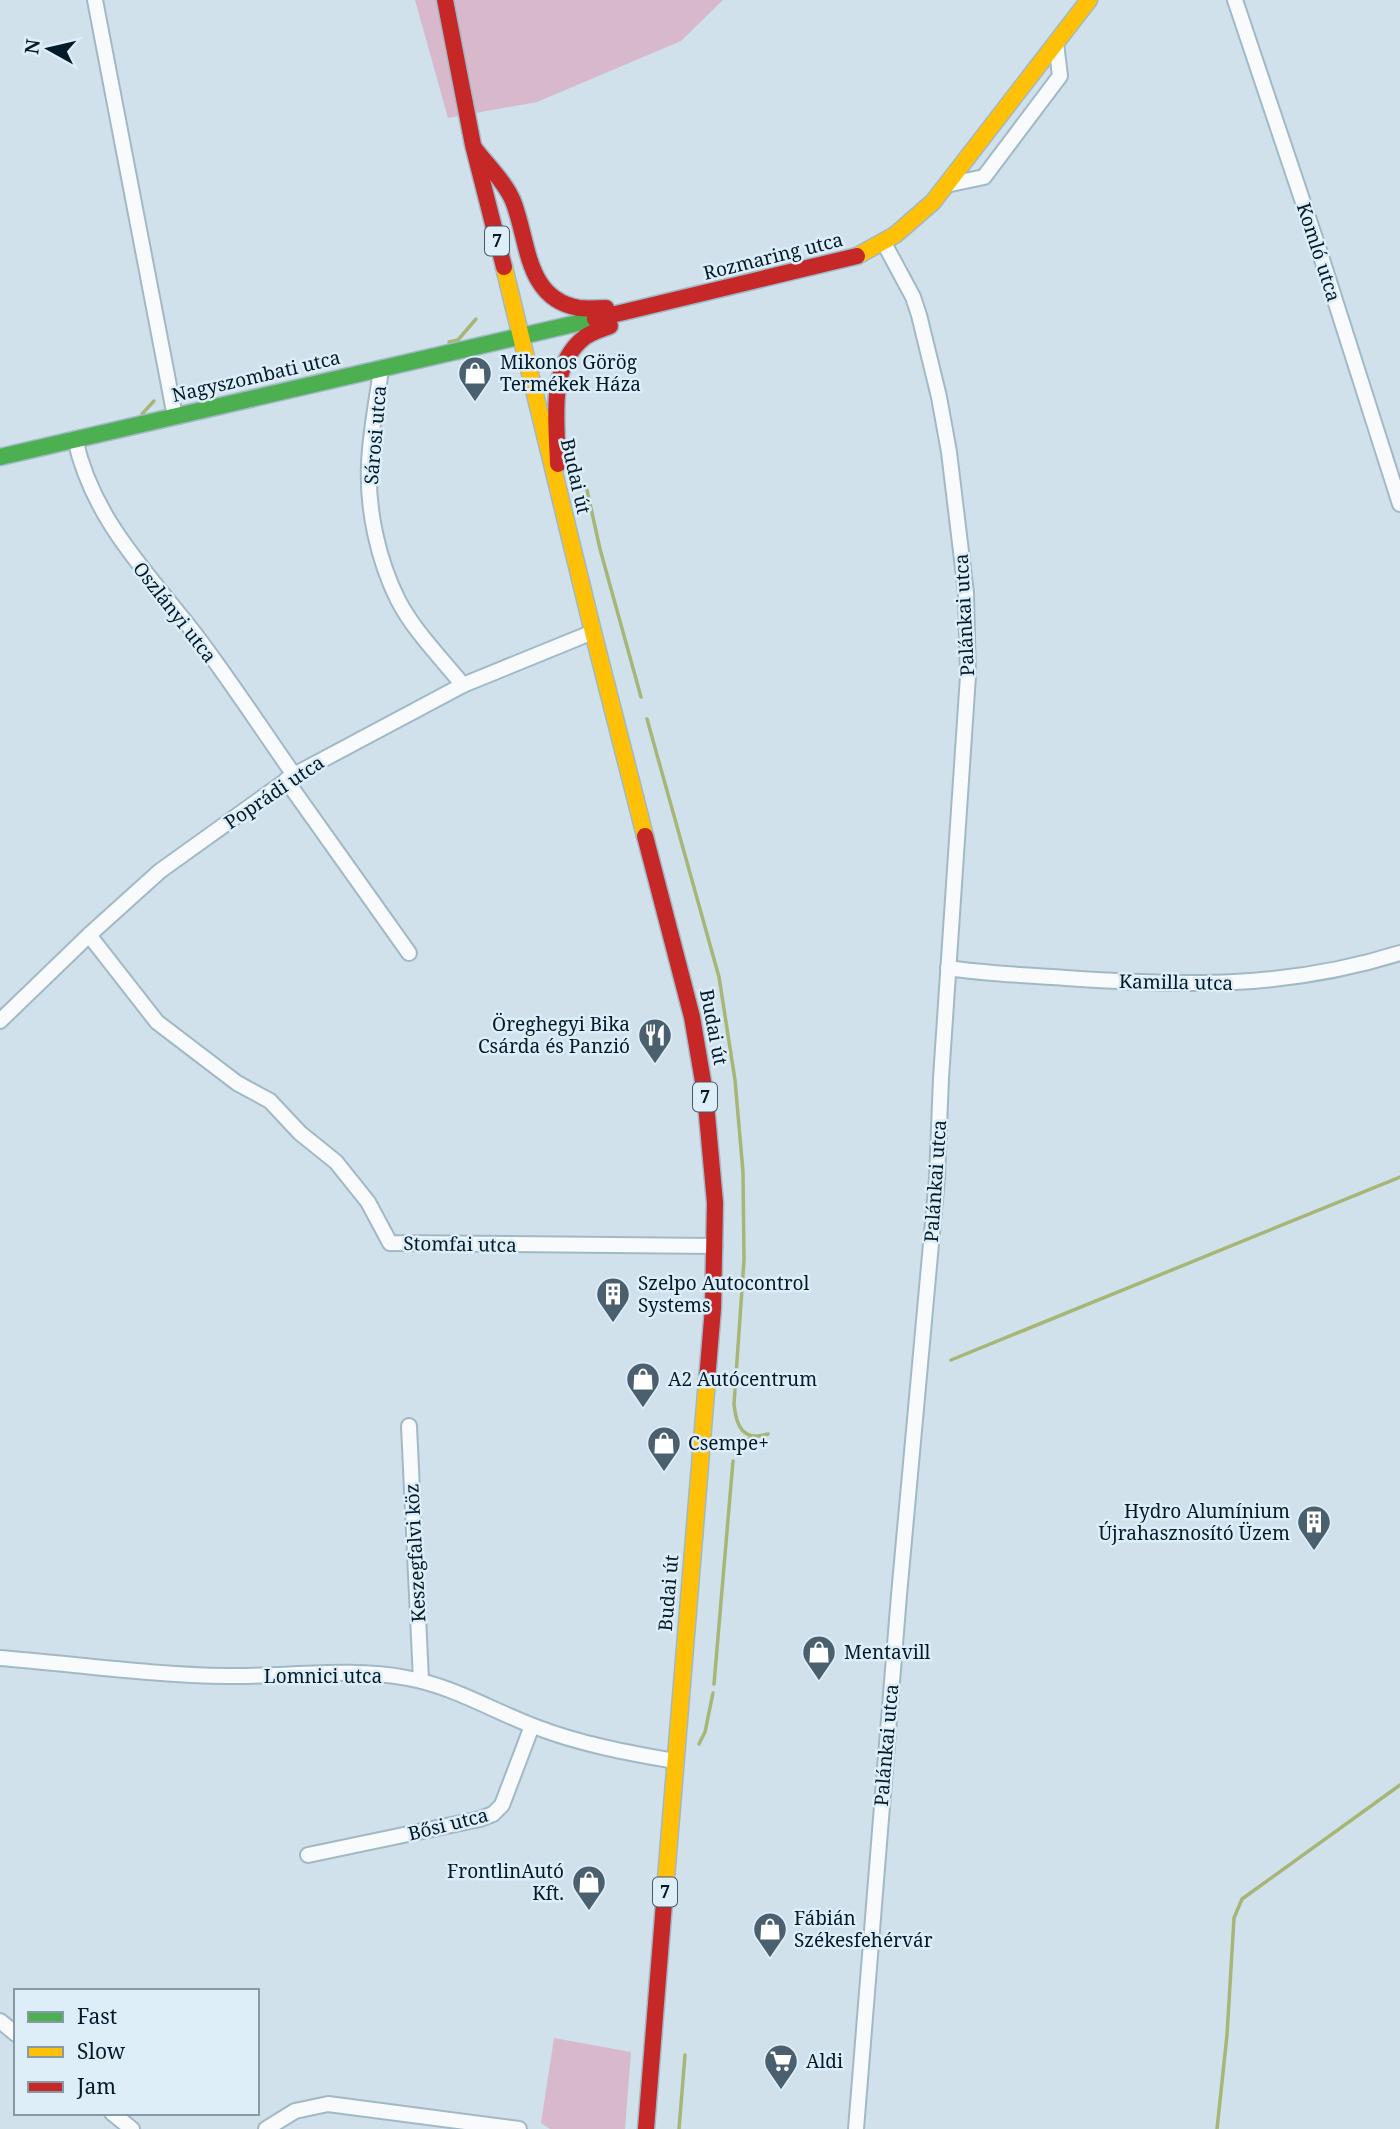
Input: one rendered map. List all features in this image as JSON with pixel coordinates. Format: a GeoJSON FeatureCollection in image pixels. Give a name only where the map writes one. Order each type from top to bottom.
{"type":"FeatureCollection","features":[{"type":"Feature","properties":{"kind":"main road","name":"Budai út"},"geometry":{"type":"LineString","coordinates":[[446,0],[473,145],[593,632],[694,1024],[710,1139],[715,1203],[713,1308],[646,2129]]}},
{"type":"Feature","properties":{"kind":"main road","name":"Rozmaring utca"},"geometry":{"type":"LineString","coordinates":[[521,337],[838,263],[864,254],[884,243],[921,214],[946,185],[1090,0]]}},
{"type":"Feature","properties":{"kind":"main road"},"geometry":{"type":"LineString","coordinates":[[473,145],[512,200],[534,273],[546,292],[562,304],[579,308],[646,308]]}},
{"type":"Feature","properties":{"kind":"main road"},"geometry":{"type":"LineString","coordinates":[[558,491],[558,384],[564,360],[584,338],[646,308]]}},
{"type":"Feature","properties":{"kind":"main road","name":"Nagyszombati utca"},"geometry":{"type":"LineString","coordinates":[[0,457],[521,337]]}},
{"type":"Feature","properties":{"kind":"street"},"geometry":{"type":"LineString","coordinates":[[95,0],[175,416]]}},
{"type":"Feature","properties":{"kind":"street","name":"Komló utca"},"geometry":{"type":"LineString","coordinates":[[1235,0],[1400,504]]}},
{"type":"Feature","properties":{"kind":"street"},"geometry":{"type":"LineString","coordinates":[[946,185],[984,177],[1060,76],[1056,43]]}},
{"type":"Feature","properties":{"kind":"street","name":"Palánkai utca"},"geometry":{"type":"LineString","coordinates":[[856,2129],[899,1595],[937,1178],[948,968],[966,726],[968,640],[966,593],[948,452],[928,344],[913,297],[884,243]]}},
{"type":"Feature","properties":{"kind":"street","name":"Sárosi utca"},"geometry":{"type":"LineString","coordinates":[[381,369],[369,465],[375,532],[385,569],[398,600],[412,623],[463,685]]}},
{"type":"Feature","properties":{"kind":"street","name":"Oszlányi utca"},"geometry":{"type":"LineString","coordinates":[[75,439],[89,483],[118,536],[135,562],[202,644],[409,953]]}},
{"type":"Feature","properties":{"kind":"street","name":"Poprádi utca"},"geometry":{"type":"LineString","coordinates":[[0,1021],[160,871],[290,778],[463,685],[593,632]]}},
{"type":"Feature","properties":{"kind":"street","name":"Stomfai utca"},"geometry":{"type":"LineString","coordinates":[[89,935],[157,1022],[237,1083],[270,1101],[300,1133],[336,1162],[369,1202],[390,1243],[715,1246]]}},
{"type":"Feature","properties":{"kind":"street","name":"Kamilla utca"},"geometry":{"type":"LineString","coordinates":[[948,968],[1129,982],[1234,983],[1321,974],[1400,953]]}},
{"type":"Feature","properties":{"kind":"street","name":"Keszegfalvi köz"},"geometry":{"type":"LineString","coordinates":[[409,1426],[421,1681]]}},
{"type":"Feature","properties":{"kind":"street","name":"Lomnici utca"},"geometry":{"type":"LineString","coordinates":[[0,1658],[209,1676],[358,1673],[395,1676],[421,1681],[532,1726],[610,1749],[675,1761]]}},
{"type":"Feature","properties":{"kind":"street","name":"Bősi utca"},"geometry":{"type":"LineString","coordinates":[[308,1855],[493,1814],[502,1805],[532,1726]]}},
{"type":"Feature","properties":{"kind":"street"},"geometry":{"type":"LineString","coordinates":[[0,2021],[14,2032]]}},
{"type":"Feature","properties":{"kind":"street"},"geometry":{"type":"LineString","coordinates":[[266,2129],[295,2111],[328,2104],[519,2129]]}},
{"type":"Feature","properties":{"kind":"street"},"geometry":{"type":"LineString","coordinates":[[114,2115],[132,2129]]}},
{"type":"Feature","properties":{"kind":"shaded area"},"geometry":{"type":"Polygon","coordinates":[[[415,0],[723,0],[681,41],[537,102],[448,118],[415,0]]]}},
{"type":"Feature","properties":{"kind":"shaded area"},"geometry":{"type":"Polygon","coordinates":[[[554,2038],[631,2052],[625,2129],[550,2129],[541,2123],[554,2038]]]}},
{"type":"Feature","properties":{"kind":"waterway"},"geometry":{"type":"LineString","coordinates":[[449,342],[458,340],[476,319]]}},
{"type":"Feature","properties":{"kind":"waterway"},"geometry":{"type":"LineString","coordinates":[[188,394],[206,399]]}},
{"type":"Feature","properties":{"kind":"waterway"},"geometry":{"type":"LineString","coordinates":[[142,414],[154,401]]}},
{"type":"Feature","properties":{"kind":"waterway"},"geometry":{"type":"LineString","coordinates":[[587,490],[600,549],[641,697]]}},
{"type":"Feature","properties":{"kind":"waterway"},"geometry":{"type":"LineString","coordinates":[[647,719],[719,977],[735,1080],[743,1172],[744,1260],[735,1412],[739,1425],[747,1434],[768,1434]]}},
{"type":"Feature","properties":{"kind":"waterway"},"geometry":{"type":"LineString","coordinates":[[951,1360],[1400,1177]]}},
{"type":"Feature","properties":{"kind":"waterway"},"geometry":{"type":"LineString","coordinates":[[739,1449],[751,1437]]}},
{"type":"Feature","properties":{"kind":"waterway"},"geometry":{"type":"LineString","coordinates":[[714,1684],[733,1461]]}},
{"type":"Feature","properties":{"kind":"waterway"},"geometry":{"type":"LineString","coordinates":[[699,1744],[705,1732],[713,1693]]}},
{"type":"Feature","properties":{"kind":"waterway"},"geometry":{"type":"LineString","coordinates":[[1217,2129],[1227,2035],[1234,1918],[1242,1899],[1400,1785]]}},
{"type":"Feature","properties":{"kind":"waterway"},"geometry":{"type":"LineString","coordinates":[[679,2129],[685,2055]]}},
{"type":"Feature","properties":{"kind":"traffic: fast"},"geometry":{"type":"LineString","coordinates":[[0,457],[595,319]]}},
{"type":"Feature","properties":{"kind":"traffic: slow"},"geometry":{"type":"LineString","coordinates":[[857,256],[895,235],[933,202],[1089,0]]}},
{"type":"Feature","properties":{"kind":"traffic: slow"},"geometry":{"type":"LineString","coordinates":[[504,267],[645,836]]}},
{"type":"Feature","properties":{"kind":"traffic: slow"},"geometry":{"type":"LineString","coordinates":[[664,1903],[707,1380]]}},
{"type":"Feature","properties":{"kind":"traffic: jam"},"geometry":{"type":"LineString","coordinates":[[445,0],[473,145],[504,267]]}},
{"type":"Feature","properties":{"kind":"traffic: jam"},"geometry":{"type":"LineString","coordinates":[[475,149],[510,194],[532,266],[548,293],[561,302],[579,308],[606,308]]}},
{"type":"Feature","properties":{"kind":"traffic: jam"},"geometry":{"type":"LineString","coordinates":[[595,319],[857,256]]}},
{"type":"Feature","properties":{"kind":"traffic: jam"},"geometry":{"type":"LineString","coordinates":[[558,464],[557,396],[565,363],[573,349],[585,337],[610,326]]}},
{"type":"Feature","properties":{"kind":"traffic: jam"},"geometry":{"type":"LineString","coordinates":[[645,836],[692,1017],[705,1093],[715,1203],[713,1308],[707,1380]]}},
{"type":"Feature","properties":{"kind":"traffic: jam"},"geometry":{"type":"LineString","coordinates":[[646,2129],[664,1903]]}},
{"type":"Feature","properties":{"kind":"place","name":"Mikonos Görög Termékek Háza"},"geometry":{"type":"Point","coordinates":[475,403]}},
{"type":"Feature","properties":{"kind":"place","name":"Öreghegyi Bika Csárda és Panzió"},"geometry":{"type":"Point","coordinates":[655,1065]}},
{"type":"Feature","properties":{"kind":"place","name":"Szelpo Autocontrol Systems"},"geometry":{"type":"Point","coordinates":[613,1324]}},
{"type":"Feature","properties":{"kind":"place","name":"A2 Autócentrum"},"geometry":{"type":"Point","coordinates":[643,1409]}},
{"type":"Feature","properties":{"kind":"place","name":"Csempe+"},"geometry":{"type":"Point","coordinates":[664,1473]}},
{"type":"Feature","properties":{"kind":"place","name":"Hydro Alumínium Újrahasznosító Üzem"},"geometry":{"type":"Point","coordinates":[1314,1552]}},
{"type":"Feature","properties":{"kind":"place","name":"Mentavill"},"geometry":{"type":"Point","coordinates":[819,1682]}},
{"type":"Feature","properties":{"kind":"place","name":"FrontlinAutó Kft."},"geometry":{"type":"Point","coordinates":[589,1912]}},
{"type":"Feature","properties":{"kind":"place","name":"Fábián Székesfehérvár"},"geometry":{"type":"Point","coordinates":[770,1959]}},
{"type":"Feature","properties":{"kind":"place","name":"Aldi"},"geometry":{"type":"Point","coordinates":[781,2091]}}]}
